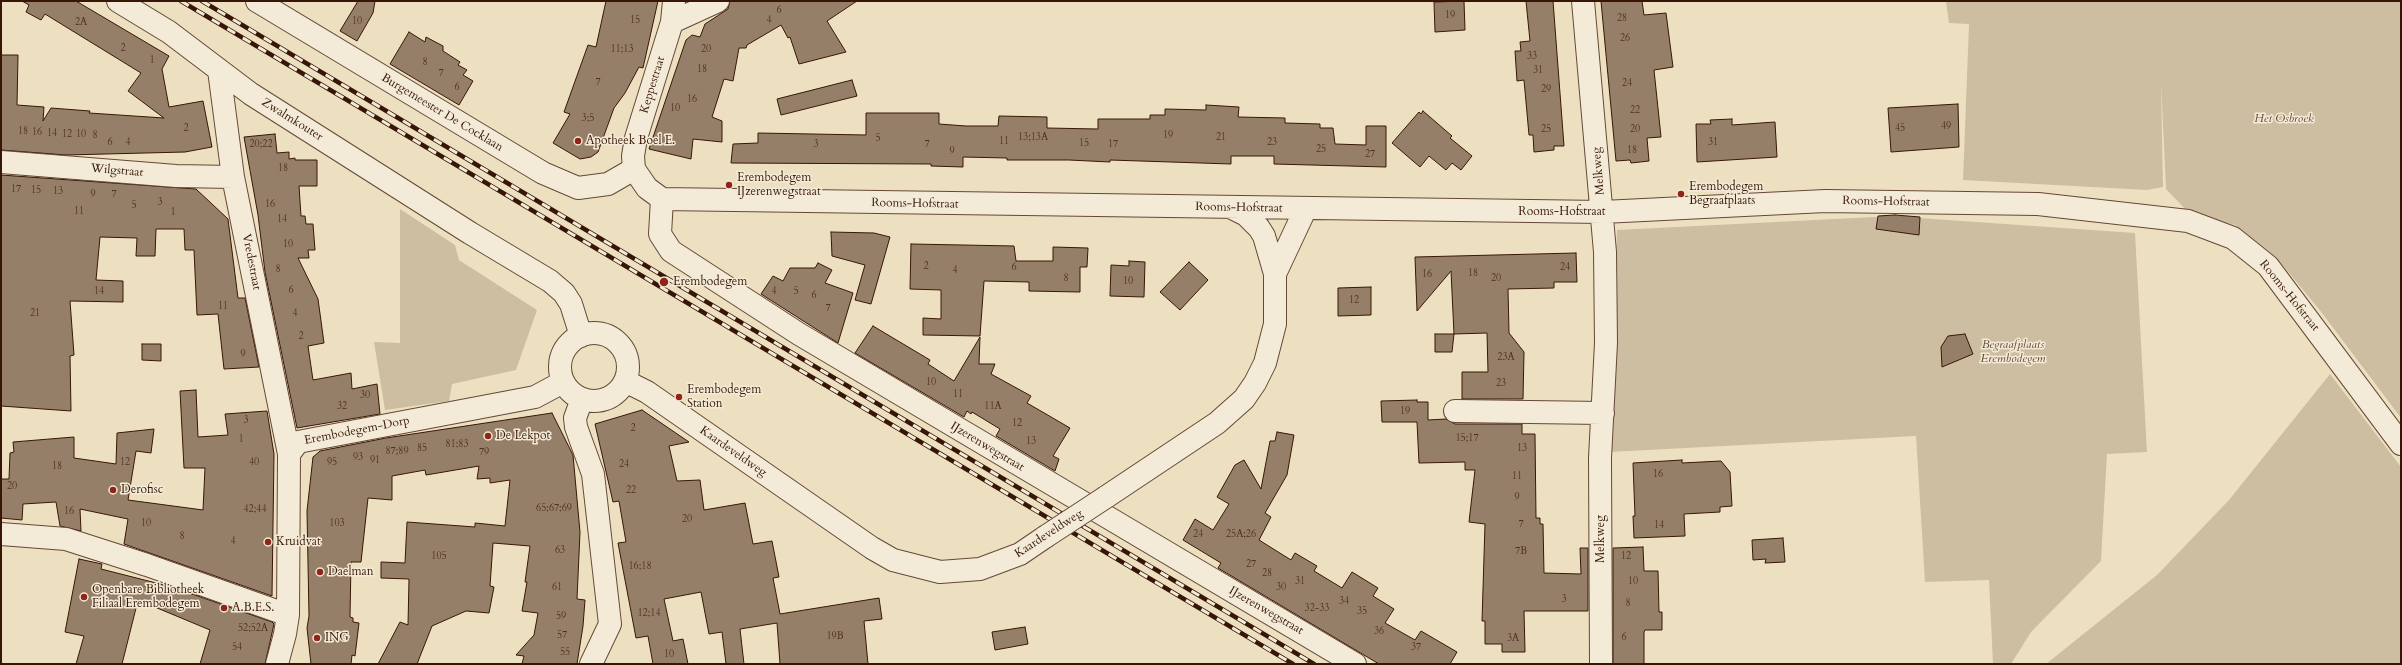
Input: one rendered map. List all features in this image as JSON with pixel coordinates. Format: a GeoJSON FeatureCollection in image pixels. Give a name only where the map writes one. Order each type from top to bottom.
{"type":"FeatureCollection","features":[{"type":"Feature","properties":{"kind":"street","name":"Zwalmkouter"},"geometry":{"type":"LineString","coordinates":[[118,1],[169,32],[251,94],[470,233],[550,281],[564,293],[571,304],[581,336]]}},
{"type":"Feature","properties":{"kind":"street","name":"Burgemeester De Cocklaan"},"geometry":{"type":"LineString","coordinates":[[257,1],[543,173],[578,188],[608,184],[634,169]]}},
{"type":"Feature","properties":{"kind":"street"},"geometry":{"type":"LineString","coordinates":[[673,11],[718,1]]}},
{"type":"Feature","properties":{"kind":"street","name":"Melkweg"},"geometry":{"type":"LineString","coordinates":[[1583,1],[1603,212],[1605,252],[1606,343],[1600,458],[1601,664]]}},
{"type":"Feature","properties":{"kind":"street","name":"Keppestraat"},"geometry":{"type":"LineString","coordinates":[[634,169],[633,156],[636,138],[673,11]]}},
{"type":"Feature","properties":{"kind":"street","name":"Vredestraat"},"geometry":{"type":"LineString","coordinates":[[219,70],[233,177],[289,454]]}},
{"type":"Feature","properties":{"kind":"street","name":"Wilgstraat"},"geometry":{"type":"LineString","coordinates":[[1,162],[176,176],[233,177]]}},
{"type":"Feature","properties":{"kind":"street"},"geometry":{"type":"LineString","coordinates":[[634,169],[647,188],[662,199]]}},
{"type":"Feature","properties":{"kind":"street","name":"Rooms-Hofstraat"},"geometry":{"type":"LineString","coordinates":[[662,199],[1305,210],[1603,212],[1825,201],[2038,204],[2188,221],[2233,238],[2268,266],[2401,444]]}},
{"type":"Feature","properties":{"kind":"street","name":"IJzerenwegstraat"},"geometry":{"type":"LineString","coordinates":[[662,199],[660,234],[670,251],[799,334],[1355,664]]}},
{"type":"Feature","properties":{"kind":"street"},"geometry":{"type":"LineString","coordinates":[[1232,208],[1246,215],[1259,228],[1264,236],[1275,274]]}},
{"type":"Feature","properties":{"kind":"street","name":"Kaardeveldweg"},"geometry":{"type":"LineString","coordinates":[[625,381],[647,392],[872,548],[893,560],[940,572],[980,569],[1020,554],[1217,423],[1244,399],[1264,363],[1275,324],[1275,274],[1305,210]]}},
{"type":"Feature","properties":{"kind":"street"},"geometry":{"type":"LineString","coordinates":[[592,333],[604,334],[614,339],[623,350],[627,359],[625,381],[617,392],[606,399],[593,401],[582,399],[571,392],[563,382],[560,366],[563,353],[570,342],[581,336],[592,333]]}},
{"type":"Feature","properties":{"kind":"street","name":"Erembodegem-Dorp"},"geometry":{"type":"LineString","coordinates":[[277,664],[285,634],[288,615],[289,454],[298,442],[535,397],[554,389],[563,382]]}},
{"type":"Feature","properties":{"kind":"street"},"geometry":{"type":"LineString","coordinates":[[582,399],[575,418],[576,427],[593,474],[610,624],[591,664]]}},
{"type":"Feature","properties":{"kind":"street"},"geometry":{"type":"LineString","coordinates":[[1455,411],[1603,413]]}},
{"type":"Feature","properties":{"kind":"street"},"geometry":{"type":"LineString","coordinates":[[1,534],[66,539],[148,565],[288,615]]}},
{"type":"Feature","properties":{"kind":"green space","name":"Het Osbroek"},"geometry":{"type":"Polygon","coordinates":[[[1946,1],[2401,1],[2401,418],[2322,313],[2276,257],[2235,225],[2190,214],[2166,189],[2161,82],[2163,187],[2147,190],[1963,180],[1969,24],[1949,23],[1946,1]]]}},
{"type":"Feature","properties":{"kind":"green space"},"geometry":{"type":"Polygon","coordinates":[[[400,209],[455,245],[459,260],[537,310],[516,370],[452,384],[449,401],[385,410],[374,342],[400,343],[400,209]]]}},
{"type":"Feature","properties":{"kind":"green space","name":"Begraafplaats Erembodegem"},"geometry":{"type":"Polygon","coordinates":[[[1874,217],[1919,218],[2135,233],[2147,452],[2107,454],[2101,561],[2031,632],[2011,664],[1993,664],[1989,580],[1925,582],[1916,436],[1609,452],[1617,230],[1874,217]]]}},
{"type":"Feature","properties":{"kind":"green space"},"geometry":{"type":"Polygon","coordinates":[[[2330,374],[2401,467],[2401,664],[2046,664],[2157,575],[2229,500],[2330,374]]]}},
{"type":"Feature","properties":{"kind":"building"},"geometry":{"type":"Polygon","coordinates":[[[22,1],[76,1],[169,56],[162,69],[169,107],[203,101],[212,147],[185,152],[66,155],[1,150],[1,55],[18,55],[17,105],[44,107],[43,121],[51,108],[90,111],[89,113],[164,118],[128,91],[141,73],[45,14],[41,20],[26,12],[29,5],[22,1]]]}},
{"type":"Feature","properties":{"kind":"building"},"geometry":{"type":"Polygon","coordinates":[[[358,1],[375,1],[373,13],[357,41],[340,31],[358,1]]]}},
{"type":"Feature","properties":{"kind":"building"},"geometry":{"type":"Polygon","coordinates":[[[606,1],[658,1],[643,68],[639,67],[625,93],[614,108],[598,152],[591,157],[580,159],[553,143],[570,114],[564,112],[588,45],[596,47],[606,1]]]}},
{"type":"Feature","properties":{"kind":"building"},"geometry":{"type":"Polygon","coordinates":[[[730,1],[857,1],[827,21],[846,52],[799,64],[790,37],[788,38],[781,25],[747,45],[746,48],[739,48],[733,81],[724,79],[712,117],[722,121],[722,142],[693,139],[691,159],[649,149],[686,40],[692,35],[700,37],[705,24],[728,9],[730,1]]]}},
{"type":"Feature","properties":{"kind":"building"},"geometry":{"type":"Polygon","coordinates":[[[1464,1],[1465,30],[1435,32],[1434,2],[1464,1]]]}},
{"type":"Feature","properties":{"kind":"building"},"geometry":{"type":"Polygon","coordinates":[[[1526,1],[1553,1],[1564,146],[1554,146],[1554,150],[1534,152],[1533,135],[1529,135],[1524,80],[1517,81],[1515,51],[1521,51],[1520,42],[1530,41],[1526,1]]]}},
{"type":"Feature","properties":{"kind":"building"},"geometry":{"type":"Polygon","coordinates":[[[1601,1],[1642,1],[1644,15],[1666,13],[1673,67],[1654,70],[1661,137],[1647,138],[1649,161],[1631,163],[1630,160],[1616,161],[1601,1]]]}},
{"type":"Feature","properties":{"kind":"building"},"geometry":{"type":"Polygon","coordinates":[[[409,32],[425,42],[426,37],[443,46],[443,51],[460,62],[458,65],[467,70],[463,75],[473,81],[459,105],[390,64],[409,32]]]}},
{"type":"Feature","properties":{"kind":"building"},"geometry":{"type":"Polygon","coordinates":[[[852,80],[857,96],[781,115],[777,99],[852,80]]]}},
{"type":"Feature","properties":{"kind":"building"},"geometry":{"type":"Polygon","coordinates":[[[1958,104],[1959,147],[1891,152],[1888,108],[1958,104]]]}},
{"type":"Feature","properties":{"kind":"building"},"geometry":{"type":"Polygon","coordinates":[[[1206,105],[1239,107],[1238,117],[1285,118],[1285,123],[1320,124],[1320,128],[1333,128],[1335,144],[1366,145],[1366,126],[1386,126],[1386,167],[1274,164],[1274,156],[1231,156],[1231,164],[1110,160],[1110,162],[1069,160],[1007,160],[1007,158],[963,157],[963,167],[931,166],[931,164],[731,163],[733,144],[758,143],[758,133],[866,135],[866,113],[939,113],[939,124],[966,126],[998,126],[999,116],[1047,117],[1047,128],[1098,129],[1098,119],[1150,119],[1150,115],[1165,115],[1165,109],[1206,110],[1206,105]]]}},
{"type":"Feature","properties":{"kind":"building"},"geometry":{"type":"Polygon","coordinates":[[[1423,111],[1452,136],[1450,138],[1472,156],[1461,170],[1452,163],[1446,170],[1429,156],[1420,167],[1392,143],[1419,112],[1421,114],[1423,111]]]}},
{"type":"Feature","properties":{"kind":"building"},"geometry":{"type":"Polygon","coordinates":[[[1732,119],[1732,125],[1775,122],[1777,157],[1697,162],[1696,124],[1711,124],[1710,120],[1732,119]]]}},
{"type":"Feature","properties":{"kind":"building"},"geometry":{"type":"Polygon","coordinates":[[[275,134],[277,153],[289,152],[289,159],[295,158],[295,160],[317,160],[317,186],[299,186],[301,216],[305,216],[306,224],[313,224],[315,250],[308,250],[309,258],[298,258],[318,299],[324,343],[308,346],[313,380],[351,373],[352,389],[377,384],[380,414],[297,428],[265,272],[258,215],[244,137],[275,134]]]}},
{"type":"Feature","properties":{"kind":"building"},"geometry":{"type":"Polygon","coordinates":[[[1,175],[196,189],[228,219],[238,298],[245,298],[259,367],[224,369],[218,314],[197,315],[194,250],[185,250],[184,229],[156,229],[155,256],[136,256],[137,238],[100,237],[96,280],[123,281],[123,302],[70,301],[74,355],[70,356],[71,411],[1,406],[1,175]]]}},
{"type":"Feature","properties":{"kind":"building"},"geometry":{"type":"Polygon","coordinates":[[[1895,215],[1920,217],[1919,235],[1876,229],[1878,216],[1895,215]]]}},
{"type":"Feature","properties":{"kind":"building"},"geometry":{"type":"Polygon","coordinates":[[[831,232],[874,233],[890,237],[871,304],[855,300],[865,265],[832,256],[831,232]]]}},
{"type":"Feature","properties":{"kind":"building"},"geometry":{"type":"Polygon","coordinates":[[[911,244],[1014,246],[1016,261],[1053,261],[1053,247],[1088,248],[1087,267],[1080,267],[1080,292],[1029,291],[1029,282],[984,281],[980,336],[923,335],[923,318],[941,319],[941,290],[910,289],[911,244]]]}},
{"type":"Feature","properties":{"kind":"building"},"geometry":{"type":"Polygon","coordinates":[[[1576,253],[1577,282],[1554,282],[1554,288],[1508,289],[1509,333],[1524,352],[1523,399],[1462,399],[1462,372],[1488,372],[1487,333],[1454,334],[1451,271],[1417,311],[1415,257],[1576,253]]]}},
{"type":"Feature","properties":{"kind":"building"},"geometry":{"type":"Polygon","coordinates":[[[1129,261],[1145,262],[1144,297],[1110,296],[1111,265],[1129,266],[1129,261]]]}},
{"type":"Feature","properties":{"kind":"building"},"geometry":{"type":"Polygon","coordinates":[[[1189,262],[1208,280],[1180,310],[1160,292],[1189,262]]]}},
{"type":"Feature","properties":{"kind":"building"},"geometry":{"type":"Polygon","coordinates":[[[818,263],[832,270],[825,283],[853,293],[838,343],[761,294],[773,276],[783,281],[790,268],[815,268],[818,263]]]}},
{"type":"Feature","properties":{"kind":"building"},"geometry":{"type":"Polygon","coordinates":[[[1371,287],[1371,315],[1338,316],[1338,288],[1371,287]]]}},
{"type":"Feature","properties":{"kind":"building"},"geometry":{"type":"Polygon","coordinates":[[[873,326],[930,360],[928,364],[954,381],[980,337],[979,364],[995,364],[991,374],[1031,396],[1027,403],[1070,428],[1053,456],[1059,459],[1055,471],[996,436],[1000,429],[972,412],[971,414],[967,411],[964,417],[855,353],[873,326]]]}},
{"type":"Feature","properties":{"kind":"building"},"geometry":{"type":"Polygon","coordinates":[[[1435,334],[1454,334],[1452,352],[1435,352],[1435,334]]]}},
{"type":"Feature","properties":{"kind":"building"},"geometry":{"type":"Polygon","coordinates":[[[1965,334],[1973,354],[1942,367],[1941,347],[1948,336],[1965,334]]]}},
{"type":"Feature","properties":{"kind":"building"},"geometry":{"type":"Polygon","coordinates":[[[142,344],[161,344],[161,361],[142,360],[142,344]]]}},
{"type":"Feature","properties":{"kind":"building"},"geometry":{"type":"Polygon","coordinates":[[[196,390],[198,437],[228,435],[225,414],[267,411],[274,454],[272,596],[124,544],[128,519],[80,509],[81,531],[60,526],[56,502],[23,504],[22,520],[1,518],[1,479],[9,479],[10,453],[14,452],[13,442],[74,437],[74,458],[116,464],[117,433],[154,429],[151,453],[136,451],[128,500],[203,510],[205,468],[184,468],[180,391],[196,390]]]}},
{"type":"Feature","properties":{"kind":"building"},"geometry":{"type":"Polygon","coordinates":[[[1417,400],[1417,402],[1428,402],[1428,420],[1446,419],[1455,424],[1522,424],[1522,434],[1535,434],[1536,518],[1540,518],[1540,524],[1543,524],[1544,573],[1581,574],[1580,548],[1588,548],[1588,611],[1524,611],[1525,652],[1502,652],[1502,644],[1485,644],[1485,621],[1482,621],[1485,524],[1469,522],[1475,470],[1465,470],[1465,462],[1419,463],[1417,422],[1382,422],[1381,401],[1417,400]]]}},
{"type":"Feature","properties":{"kind":"building"},"geometry":{"type":"Polygon","coordinates":[[[642,410],[689,442],[669,446],[677,481],[700,480],[704,510],[745,503],[753,544],[772,541],[779,577],[773,578],[780,614],[879,598],[882,619],[864,621],[868,664],[780,664],[777,623],[740,629],[744,664],[726,664],[722,632],[709,634],[701,592],[664,599],[673,641],[683,639],[688,664],[653,664],[648,636],[636,638],[618,543],[626,542],[619,501],[613,502],[595,424],[642,410]]]}},
{"type":"Feature","properties":{"kind":"building"},"geometry":{"type":"Polygon","coordinates":[[[552,413],[573,455],[580,532],[577,599],[585,600],[583,626],[577,664],[522,664],[524,656],[516,655],[534,635],[538,613],[522,611],[527,582],[525,582],[530,546],[493,543],[490,586],[494,587],[489,613],[466,611],[432,626],[417,664],[378,664],[400,622],[408,625],[409,579],[381,578],[381,562],[405,563],[407,522],[475,527],[475,523],[505,526],[510,480],[490,483],[490,478],[477,479],[479,466],[426,475],[425,470],[392,476],[392,500],[368,498],[361,562],[351,562],[350,617],[353,618],[353,622],[359,623],[355,656],[352,655],[351,664],[311,664],[307,628],[309,616],[307,511],[313,457],[320,451],[386,438],[552,413]]]}},
{"type":"Feature","properties":{"kind":"building"},"geometry":{"type":"Polygon","coordinates":[[[1277,432],[1294,435],[1287,475],[1265,513],[1271,517],[1259,540],[1291,560],[1295,553],[1317,566],[1314,571],[1342,588],[1352,572],[1378,588],[1373,596],[1394,609],[1385,623],[1415,640],[1421,631],[1457,652],[1450,664],[1379,664],[1218,568],[1221,563],[1183,540],[1195,519],[1213,530],[1229,504],[1217,497],[1235,465],[1244,460],[1261,489],[1270,441],[1275,441],[1277,432]]]}},
{"type":"Feature","properties":{"kind":"building"},"geometry":{"type":"Polygon","coordinates":[[[1682,460],[1682,463],[1721,461],[1730,472],[1732,506],[1720,507],[1720,512],[1684,514],[1685,536],[1634,538],[1633,516],[1635,516],[1633,463],[1682,460]]]}},
{"type":"Feature","properties":{"kind":"building"},"geometry":{"type":"Polygon","coordinates":[[[1783,538],[1785,562],[1765,563],[1766,559],[1753,560],[1752,540],[1783,538]]]}},
{"type":"Feature","properties":{"kind":"building"},"geometry":{"type":"Polygon","coordinates":[[[1643,547],[1644,571],[1658,571],[1659,612],[1662,612],[1662,630],[1645,630],[1644,664],[1613,664],[1613,548],[1643,547]]]}},
{"type":"Feature","properties":{"kind":"building"},"geometry":{"type":"Polygon","coordinates":[[[79,559],[102,564],[101,569],[172,587],[272,622],[274,624],[265,664],[200,664],[210,630],[138,600],[122,664],[76,664],[84,636],[65,632],[79,559]]]}},
{"type":"Feature","properties":{"kind":"building"},"geometry":{"type":"Polygon","coordinates":[[[1025,627],[1028,644],[995,650],[992,632],[1025,627]]]}},
{"type":"Feature","properties":{"kind":"railway"},"geometry":{"type":"LineString","coordinates":[[181,1],[1293,664]]}},
{"type":"Feature","properties":{"kind":"railway"},"geometry":{"type":"LineString","coordinates":[[202,1],[1314,664]]}},
{"type":"Feature","properties":{"kind":"place","name":"Apotheek Boel E."},"geometry":{"type":"Point","coordinates":[578,141]}},
{"type":"Feature","properties":{"kind":"place","name":"Erembodegem IJzerenwegstraat"},"geometry":{"type":"Point","coordinates":[729,185]}},
{"type":"Feature","properties":{"kind":"place","name":"Erembodegem Begraafplaats"},"geometry":{"type":"Point","coordinates":[1681,194]}},
{"type":"Feature","properties":{"kind":"place","name":"Erembodegem"},"geometry":{"type":"Point","coordinates":[664,282]}},
{"type":"Feature","properties":{"kind":"place","name":"Erembodegem Station"},"geometry":{"type":"Point","coordinates":[679,397]}},
{"type":"Feature","properties":{"kind":"place","name":"De Lekpot"},"geometry":{"type":"Point","coordinates":[488,436]}},
{"type":"Feature","properties":{"kind":"place","name":"Derofisc"},"geometry":{"type":"Point","coordinates":[113,490]}},
{"type":"Feature","properties":{"kind":"place","name":"Kruidvat"},"geometry":{"type":"Point","coordinates":[268,542]}},
{"type":"Feature","properties":{"kind":"place","name":"Daelman"},"geometry":{"type":"Point","coordinates":[320,572]}},
{"type":"Feature","properties":{"kind":"place","name":"Openbare Bibliotheek Filiaal Erembodegem"},"geometry":{"type":"Point","coordinates":[84,597]}},
{"type":"Feature","properties":{"kind":"place","name":"A.B.E.S."},"geometry":{"type":"Point","coordinates":[224,608]}},
{"type":"Feature","properties":{"kind":"place","name":"ING"},"geometry":{"type":"Point","coordinates":[317,638]}}]}
